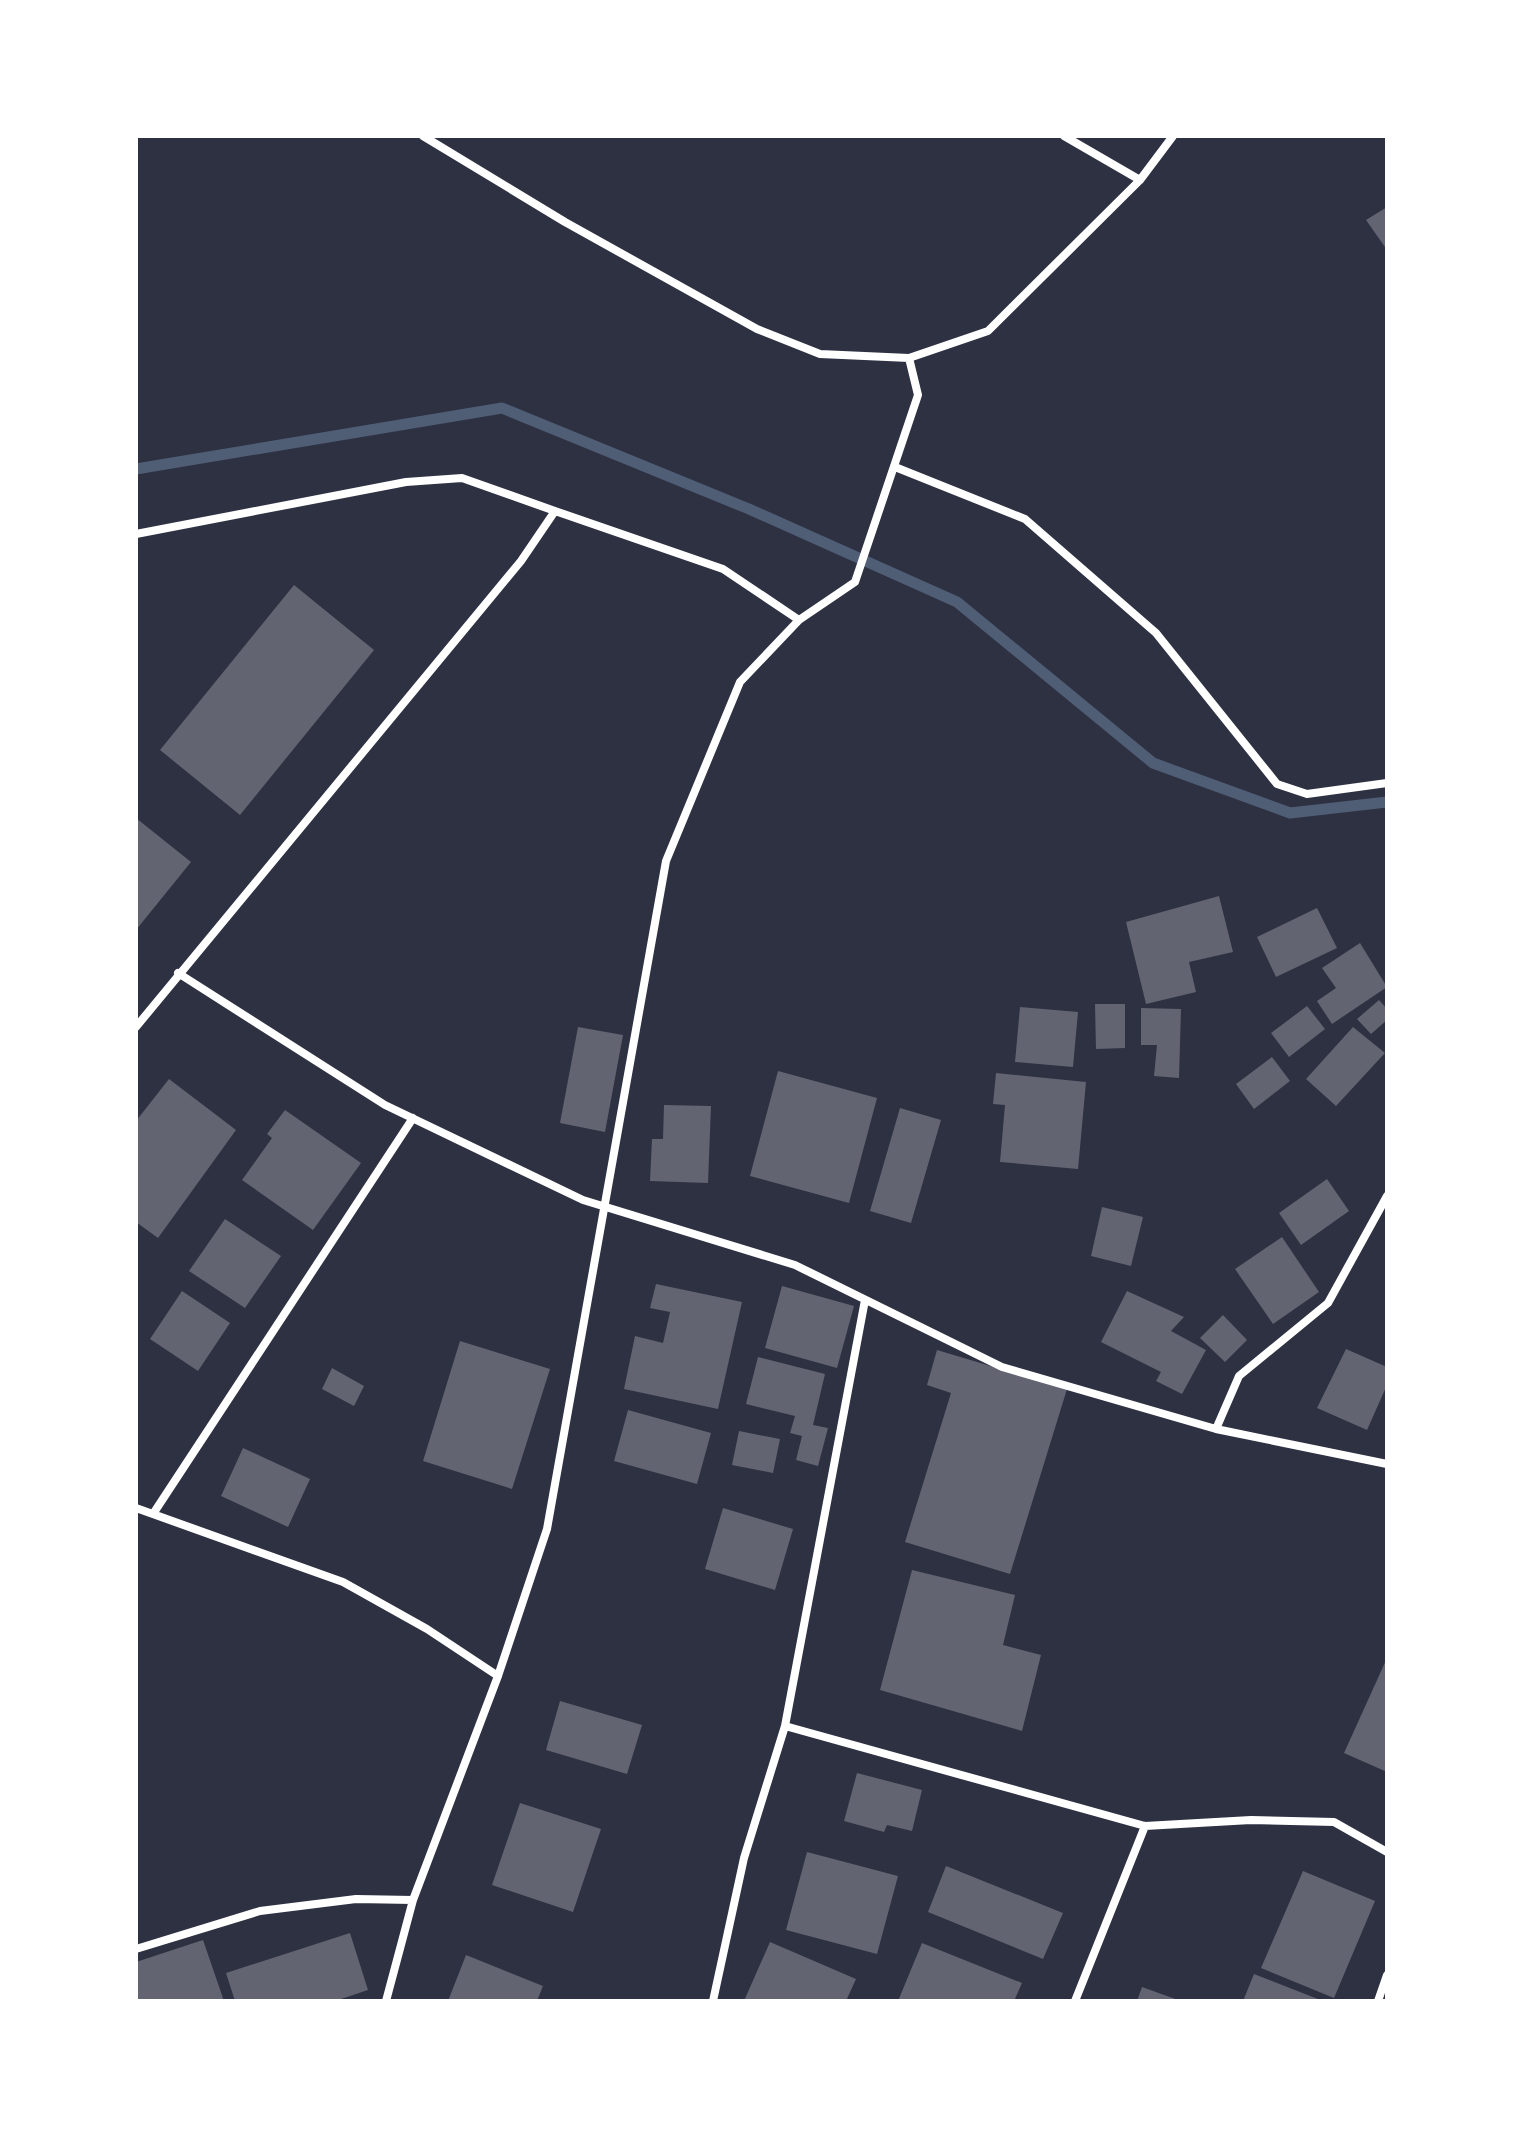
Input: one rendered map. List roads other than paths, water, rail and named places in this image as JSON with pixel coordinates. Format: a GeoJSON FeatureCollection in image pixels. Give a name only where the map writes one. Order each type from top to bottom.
{"type":"FeatureCollection","features":[{"type":"Feature","properties":{"kind":"street"},"geometry":{"type":"LineString","coordinates":[[423,136],[565,222],[757,329],[820,354],[909,358],[988,331],[1140,180],[1173,136]]}},
{"type":"Feature","properties":{"kind":"street"},"geometry":{"type":"LineString","coordinates":[[1064,136],[1140,180]]}},
{"type":"Feature","properties":{"kind":"street"},"geometry":{"type":"LineString","coordinates":[[386,2001],[413,1900],[498,1676],[547,1529],[666,861],[740,682],[799,620],[855,582],[918,395],[909,358]]}},
{"type":"Feature","properties":{"kind":"street"},"geometry":{"type":"LineString","coordinates":[[895,467],[1025,519],[1156,633],[1277,784],[1307,794],[1387,783]]}},
{"type":"Feature","properties":{"kind":"street"},"geometry":{"type":"LineString","coordinates":[[136,534],[406,482],[462,478],[723,569],[799,620]]}},
{"type":"Feature","properties":{"kind":"street"},"geometry":{"type":"LineString","coordinates":[[136,1027],[521,561],[555,511]]}},
{"type":"Feature","properties":{"kind":"street"},"geometry":{"type":"LineString","coordinates":[[178,973],[385,1105],[583,1200],[795,1265],[1002,1367],[1216,1429],[1387,1464]]}},
{"type":"Feature","properties":{"kind":"street"},"geometry":{"type":"LineString","coordinates":[[153,1514],[413,1118]]}},
{"type":"Feature","properties":{"kind":"street"},"geometry":{"type":"LineString","coordinates":[[1216,1429],[1239,1376],[1328,1303],[1387,1196]]}},
{"type":"Feature","properties":{"kind":"street"},"geometry":{"type":"LineString","coordinates":[[713,2001],[744,1858],[785,1726],[865,1300]]}},
{"type":"Feature","properties":{"kind":"street"},"geometry":{"type":"LineString","coordinates":[[136,1508],[343,1582],[427,1629],[498,1676]]}},
{"type":"Feature","properties":{"kind":"street"},"geometry":{"type":"LineString","coordinates":[[785,1726],[1145,1826],[1251,1820],[1334,1822],[1387,1852]]}},
{"type":"Feature","properties":{"kind":"street"},"geometry":{"type":"LineString","coordinates":[[1075,2001],[1145,1826]]}},
{"type":"Feature","properties":{"kind":"street"},"geometry":{"type":"LineString","coordinates":[[136,1949],[260,1911],[356,1899],[413,1900]]}},
{"type":"Feature","properties":{"kind":"street"},"geometry":{"type":"LineString","coordinates":[[1378,2001],[1387,1975]]}},
{"type":"Feature","properties":{"kind":"waterway"},"geometry":{"type":"LineString","coordinates":[[136,469],[502,408],[749,509],[957,602],[1153,763],[1290,813],[1387,802]]}}]}
